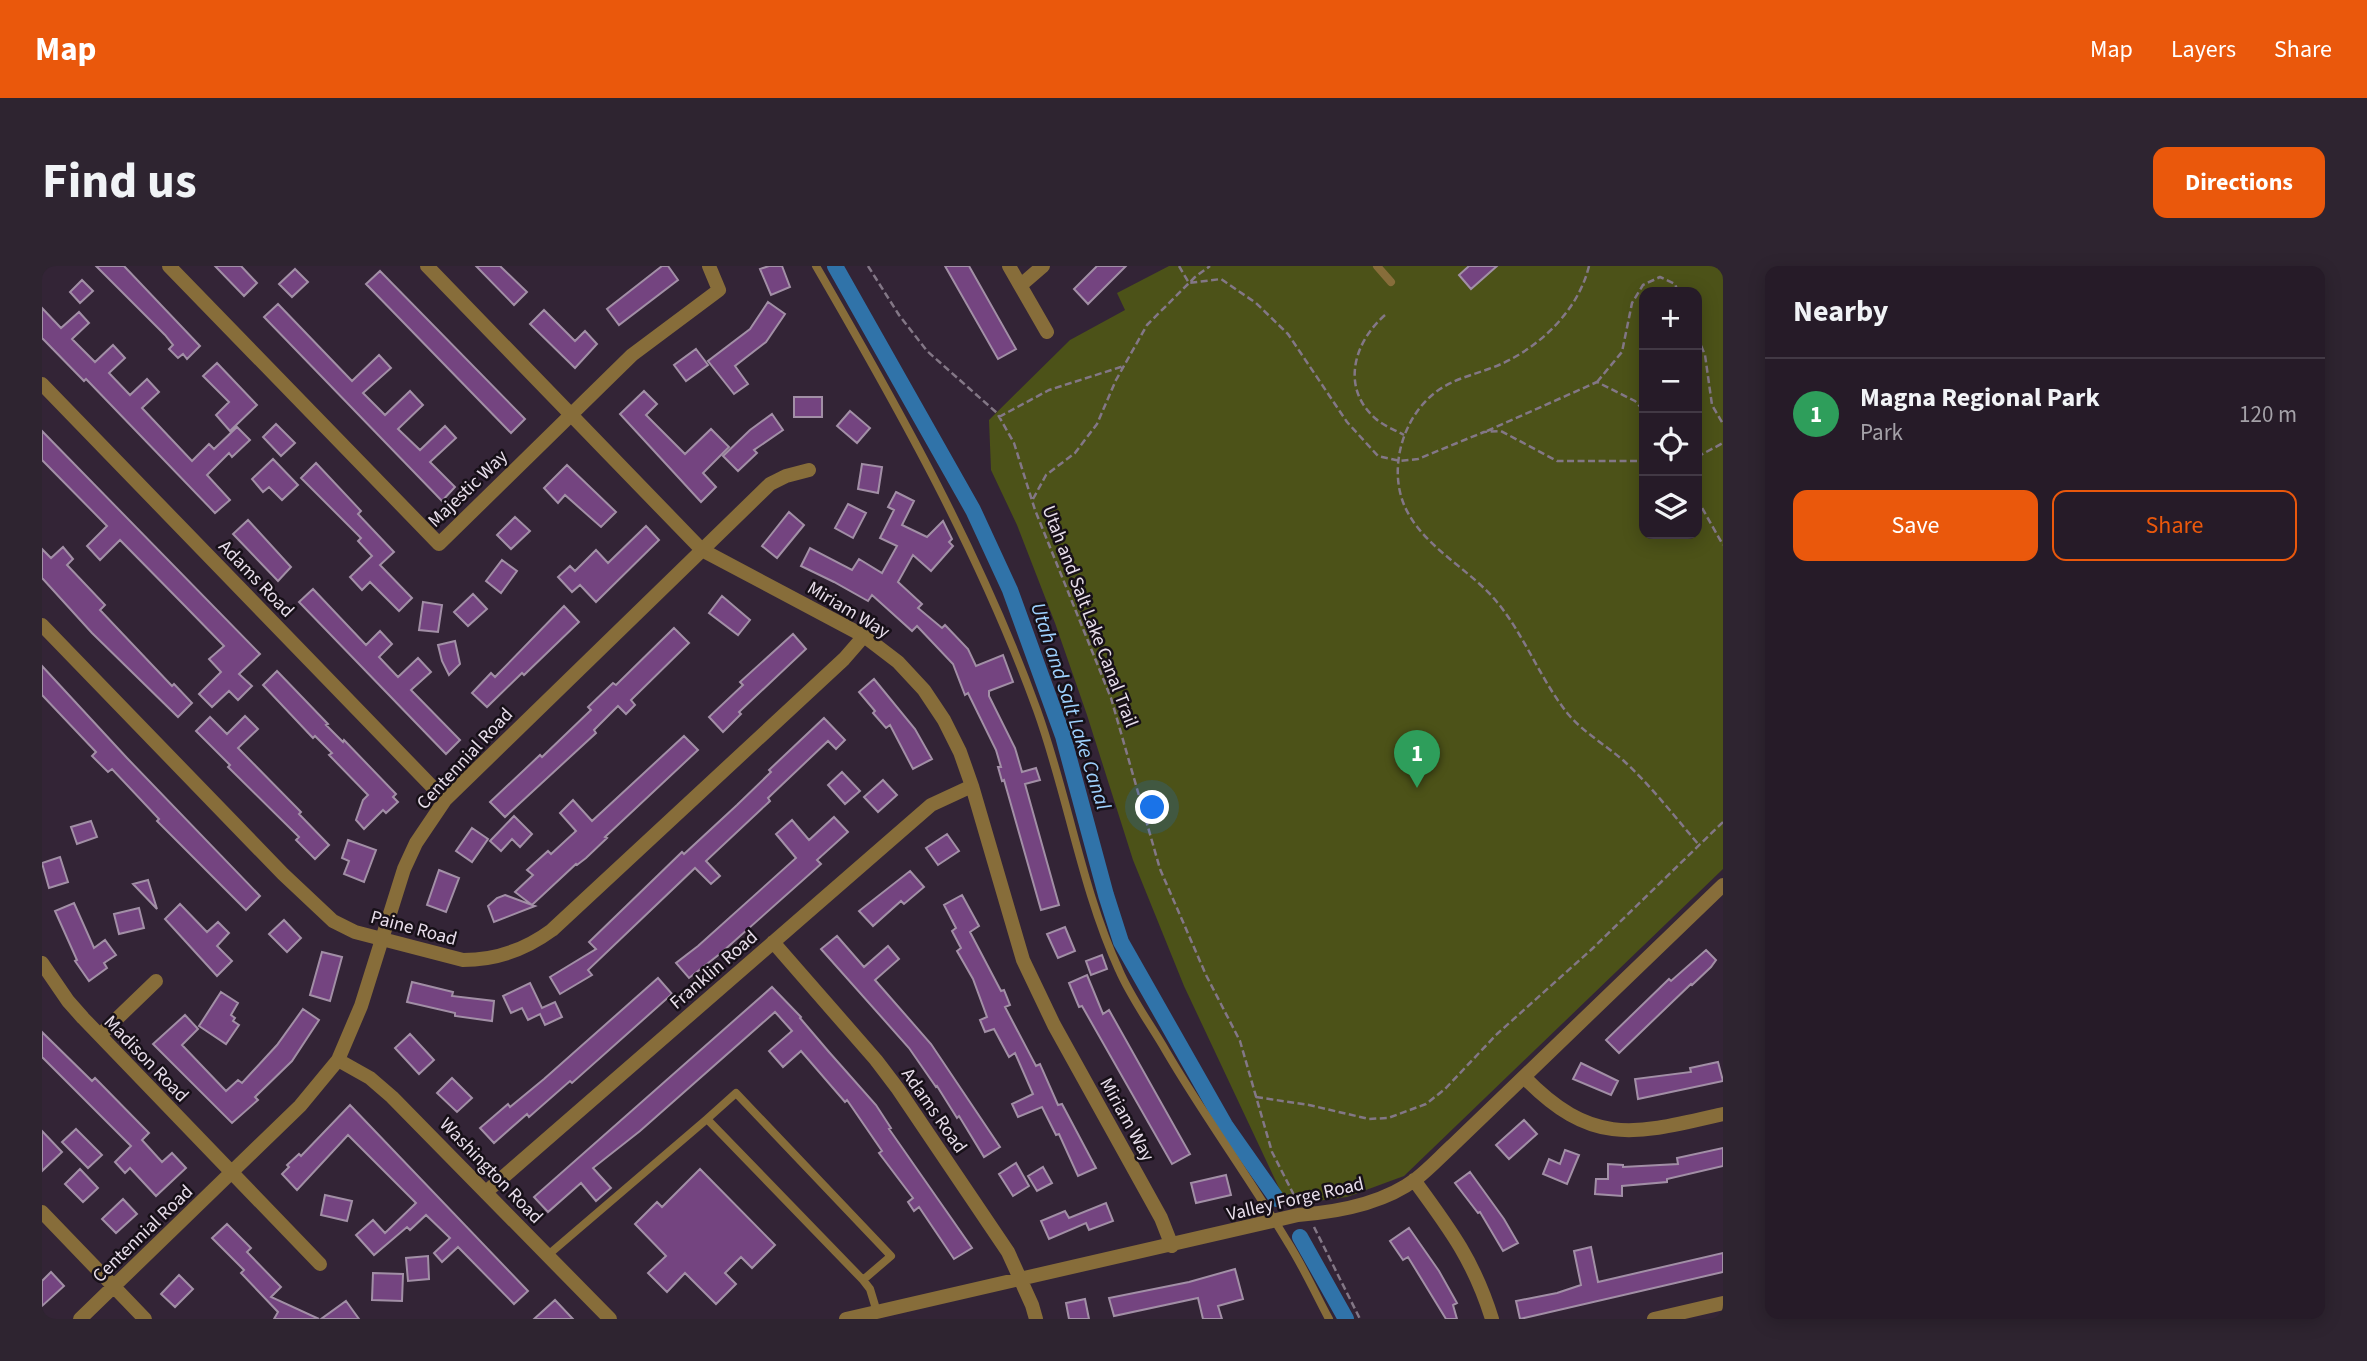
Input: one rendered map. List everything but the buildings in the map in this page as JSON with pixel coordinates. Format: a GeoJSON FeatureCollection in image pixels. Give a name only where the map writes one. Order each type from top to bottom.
{"type":"FeatureCollection","features":[{"type":"Feature","properties":{"kind":"street","name":"Majestic Way"},"geometry":{"type":"LineString","coordinates":[[169,266],[439,544],[646,344],[719,290],[709,266]]}},
{"type":"Feature","properties":{"kind":"street","name":"Miriam Way"},"geometry":{"type":"LineString","coordinates":[[427,266],[702,550],[864,636],[898,662],[924,690],[954,741],[972,786],[1023,961],[1054,1025],[1161,1218],[1172,1246]]}},
{"type":"Feature","properties":{"kind":"street"},"geometry":{"type":"LineString","coordinates":[[1009,266],[1047,332]]}},
{"type":"Feature","properties":{"kind":"street"},"geometry":{"type":"LineString","coordinates":[[1021,285],[1043,266]]}},
{"type":"Feature","properties":{"kind":"street","name":"Adams Road"},"geometry":{"type":"LineString","coordinates":[[42,384],[445,800]]}},
{"type":"Feature","properties":{"kind":"street","name":"Centennial Road"},"geometry":{"type":"LineString","coordinates":[[80,1319],[300,1106],[338,1060],[361,1006],[404,869],[431,819],[445,800],[770,484],[786,476],[809,470]]}},
{"type":"Feature","properties":{"kind":"street","name":"Paine Road"},"geometry":{"type":"LineString","coordinates":[[42,625],[313,905],[333,921],[355,932],[463,960],[498,957],[534,944],[571,913],[844,659],[864,636]]}},
{"type":"Feature","properties":{"kind":"street","name":"Franklin Road"},"geometry":{"type":"LineString","coordinates":[[486,1192],[931,805],[972,786]]}},
{"type":"Feature","properties":{"kind":"street","name":"Valley Forge Road"},"geometry":{"type":"LineString","coordinates":[[846,1319],[1302,1215],[1364,1204],[1391,1194],[1414,1180],[1723,885]]}},
{"type":"Feature","properties":{"kind":"street","name":"Adams Road"},"geometry":{"type":"LineString","coordinates":[[773,942],[898,1089],[1008,1252],[1036,1319]]}},
{"type":"Feature","properties":{"kind":"street","name":"Madison Road"},"geometry":{"type":"LineString","coordinates":[[42,963],[68,1001],[320,1264]]}},
{"type":"Feature","properties":{"kind":"street"},"geometry":{"type":"LineString","coordinates":[[100,1035],[156,981]]}},
{"type":"Feature","properties":{"kind":"street","name":"Washington Road"},"geometry":{"type":"LineString","coordinates":[[338,1060],[370,1079],[392,1097],[610,1319]]}},
{"type":"Feature","properties":{"kind":"street"},"geometry":{"type":"LineString","coordinates":[[1524,1077],[1565,1112],[1588,1124],[1613,1130],[1642,1131],[1723,1114]]}},
{"type":"Feature","properties":{"kind":"street"},"geometry":{"type":"LineString","coordinates":[[1414,1180],[1470,1260],[1492,1319]]}},
{"type":"Feature","properties":{"kind":"street"},"geometry":{"type":"LineString","coordinates":[[42,1212],[145,1319]]}},
{"type":"Feature","properties":{"kind":"street"},"geometry":{"type":"LineString","coordinates":[[1654,1319],[1723,1303]]}},
{"type":"Feature","properties":{"kind":"lane"},"geometry":{"type":"LineString","coordinates":[[816,266],[963,534],[1006,628],[1053,758],[1094,907],[1119,971],[1194,1099],[1275,1222],[1329,1319]]}},
{"type":"Feature","properties":{"kind":"lane"},"geometry":{"type":"LineString","coordinates":[[1377,266],[1391,282]]}},
{"type":"Feature","properties":{"kind":"lane"},"geometry":{"type":"LineString","coordinates":[[548,1255],[736,1093],[891,1256],[863,1280]]}},
{"type":"Feature","properties":{"kind":"lane"},"geometry":{"type":"LineString","coordinates":[[707,1119],[863,1280],[870,1289],[877,1312]]}},
{"type":"Feature","properties":{"kind":"path","name":"Utah and Salt Lake Canal Trail"},"geometry":{"type":"LineString","coordinates":[[868,266],[899,315],[927,351],[983,399],[999,417],[1014,443],[1032,501],[1111,698],[1160,869],[1206,975],[1240,1041],[1272,1152],[1302,1215],[1317,1232],[1360,1319]]}},
{"type":"Feature","properties":{"kind":"path"},"geometry":{"type":"LineString","coordinates":[[1179,266],[1189,283]]}},
{"type":"Feature","properties":{"kind":"path"},"geometry":{"type":"LineString","coordinates":[[1032,501],[1046,475],[1075,453],[1097,424],[1147,325],[1210,266]]}},
{"type":"Feature","properties":{"kind":"path"},"geometry":{"type":"LineString","coordinates":[[1589,266],[1567,311],[1541,339],[1509,360],[1466,375],[1438,390],[1416,413],[1404,435],[1398,481],[1405,506],[1418,528],[1496,600],[1569,715],[1638,775],[1699,845]]}},
{"type":"Feature","properties":{"kind":"path"},"geometry":{"type":"LineString","coordinates":[[1642,287],[1660,277],[1676,287]]}},
{"type":"Feature","properties":{"kind":"path"},"geometry":{"type":"LineString","coordinates":[[1189,283],[1222,279],[1255,303],[1288,334],[1347,422],[1378,456],[1399,461],[1418,459],[1597,382],[1622,352],[1632,303],[1639,292]]}},
{"type":"Feature","properties":{"kind":"path"},"geometry":{"type":"LineString","coordinates":[[1385,315],[1368,332],[1358,350],[1355,377],[1359,395],[1373,417],[1404,435]]}},
{"type":"Feature","properties":{"kind":"path"},"geometry":{"type":"LineString","coordinates":[[1702,348],[1712,405],[1723,424]]}},
{"type":"Feature","properties":{"kind":"path"},"geometry":{"type":"LineString","coordinates":[[999,417],[1049,390],[1124,366]]}},
{"type":"Feature","properties":{"kind":"path"},"geometry":{"type":"LineString","coordinates":[[1597,382],[1639,405]]}},
{"type":"Feature","properties":{"kind":"path"},"geometry":{"type":"LineString","coordinates":[[1484,432],[1501,431],[1557,461],[1639,461]]}},
{"type":"Feature","properties":{"kind":"path"},"geometry":{"type":"LineString","coordinates":[[1702,454],[1723,443]]}},
{"type":"Feature","properties":{"kind":"path"},"geometry":{"type":"LineString","coordinates":[[1702,508],[1723,545]]}},
{"type":"Feature","properties":{"kind":"path"},"geometry":{"type":"LineString","coordinates":[[1255,1097],[1309,1105],[1369,1119],[1388,1118],[1426,1104],[1445,1089],[1497,1034],[1592,949],[1723,822]]}},
{"type":"Feature","properties":{"kind":"green space"},"geometry":{"type":"Polygon","coordinates":[[[1169,266],[1723,266],[1723,869],[1404,1176],[1347,1197],[1287,1205],[1184,986],[1133,860],[1055,623],[1017,525],[991,470],[989,420],[1070,340],[1125,310],[1117,293],[1169,266]]]}},
{"type":"Feature","properties":{"kind":"waterway","name":"Utah and Salt Lake Canal"},"geometry":{"type":"LineString","coordinates":[[835,266],[973,510],[1010,590],[1063,736],[1121,942],[1225,1125],[1277,1199]]}},
{"type":"Feature","properties":{"kind":"waterway","name":"Utah and Salt Lake Canal"},"geometry":{"type":"LineString","coordinates":[[1300,1237],[1346,1319]]}},
{"type":"Feature","properties":{"kind":"place","name":"Magna Regional Park"},"geometry":{"type":"Point","coordinates":[1417,788]}}]}
